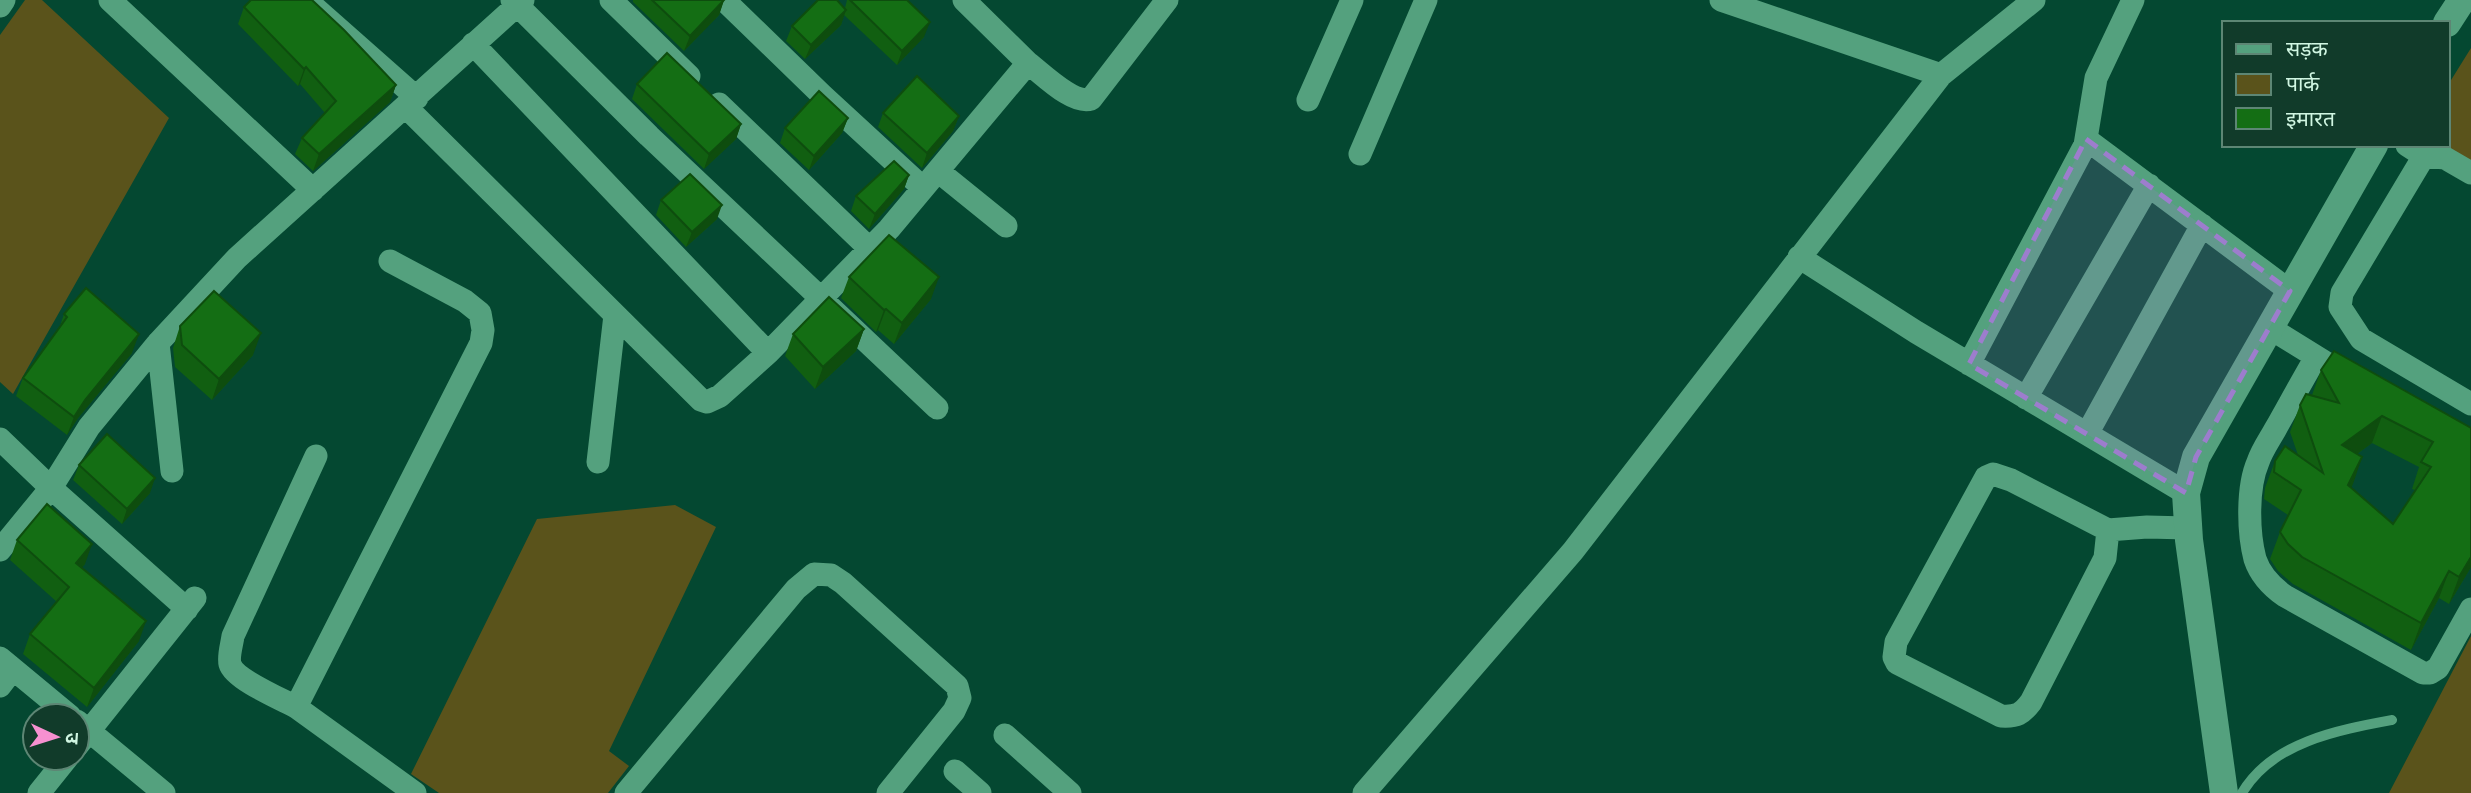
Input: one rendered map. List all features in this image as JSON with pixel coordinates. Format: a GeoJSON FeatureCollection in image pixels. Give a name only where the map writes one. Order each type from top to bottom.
{"type":"FeatureCollection","features":[{"type":"Feature","properties":{"kind":"street"},"geometry":{"type":"LineString","coordinates":[[0,6],[4,0]]}},
{"type":"Feature","properties":{"kind":"street"},"geometry":{"type":"LineString","coordinates":[[110,0],[313,190]]}},
{"type":"Feature","properties":{"kind":"street"},"geometry":{"type":"LineString","coordinates":[[306,0],[411,102],[615,315],[701,400],[707,402],[720,396],[768,353],[870,249],[1028,63]]}},
{"type":"Feature","properties":{"kind":"street"},"geometry":{"type":"LineString","coordinates":[[611,0],[870,249]]}},
{"type":"Feature","properties":{"kind":"street"},"geometry":{"type":"LineString","coordinates":[[724,0],[823,96],[931,180],[1006,226]]}},
{"type":"Feature","properties":{"kind":"street"},"geometry":{"type":"LineString","coordinates":[[964,0],[1028,63],[1083,102],[1091,99],[1167,0]]}},
{"type":"Feature","properties":{"kind":"street"},"geometry":{"type":"LineString","coordinates":[[1308,100],[1352,0]]}},
{"type":"Feature","properties":{"kind":"street"},"geometry":{"type":"LineString","coordinates":[[1360,154],[1426,0]]}},
{"type":"Feature","properties":{"kind":"street"},"geometry":{"type":"LineString","coordinates":[[1721,0],[1941,75]]}},
{"type":"Feature","properties":{"kind":"street"},"geometry":{"type":"LineString","coordinates":[[1364,793],[1573,551],[1941,75],[2034,0]]}},
{"type":"Feature","properties":{"kind":"street"},"geometry":{"type":"LineString","coordinates":[[1969,365],[2085,145],[2096,78],[2133,0]]}},
{"type":"Feature","properties":{"kind":"street"},"geometry":{"type":"LineString","coordinates":[[2448,21],[2462,0]]}},
{"type":"Feature","properties":{"kind":"street"},"geometry":{"type":"LineString","coordinates":[[0,550],[51,488],[89,427],[158,343],[237,258],[518,2],[649,136],[937,408]]}},
{"type":"Feature","properties":{"kind":"street"},"geometry":{"type":"LineString","coordinates":[[473,44],[768,353]]}},
{"type":"Feature","properties":{"kind":"street"},"geometry":{"type":"LineString","coordinates":[[2086,139],[2290,291]]}},
{"type":"Feature","properties":{"kind":"street"},"geometry":{"type":"LineString","coordinates":[[2224,793],[2188,528],[2186,493],[2196,457],[2373,147]]}},
{"type":"Feature","properties":{"kind":"street"},"geometry":{"type":"LineString","coordinates":[[2471,173],[2445,158],[2416,151],[2342,293],[2340,307],[2361,339],[2471,404]]}},
{"type":"Feature","properties":{"kind":"street"},"geometry":{"type":"LineString","coordinates":[[2026,398],[2149,185]]}},
{"type":"Feature","properties":{"kind":"street"},"geometry":{"type":"LineString","coordinates":[[2087,434],[2202,225]]}},
{"type":"Feature","properties":{"kind":"street"},"geometry":{"type":"LineString","coordinates":[[1799,257],[1969,365],[2186,493]]}},
{"type":"Feature","properties":{"kind":"street"},"geometry":{"type":"LineString","coordinates":[[296,707],[481,343],[483,330],[480,313],[465,301],[390,261]]}},
{"type":"Feature","properties":{"kind":"street"},"geometry":{"type":"LineString","coordinates":[[598,462],[615,315]]}},
{"type":"Feature","properties":{"kind":"street"},"geometry":{"type":"LineString","coordinates":[[2268,327],[2347,375]]}},
{"type":"Feature","properties":{"kind":"street"},"geometry":{"type":"LineString","coordinates":[[158,343],[172,471]]}},
{"type":"Feature","properties":{"kind":"street"},"geometry":{"type":"LineString","coordinates":[[2316,357],[2258,462],[2252,482],[2250,517],[2253,545],[2255,559],[2263,575],[2274,589],[2285,596],[2423,673],[2430,673],[2438,668],[2471,609]]}},
{"type":"Feature","properties":{"kind":"street"},"geometry":{"type":"LineString","coordinates":[[0,439],[51,488],[191,603],[91,721]]}},
{"type":"Feature","properties":{"kind":"street"},"geometry":{"type":"LineString","coordinates":[[316,456],[233,636],[230,665],[237,675],[296,707],[415,793]]}},
{"type":"Feature","properties":{"kind":"street"},"geometry":{"type":"LineString","coordinates":[[2108,530],[2105,558],[2023,713],[2014,717],[2001,716],[1897,663],[1893,650],[1896,642],[1986,477],[1993,474],[2011,480],[2108,530],[2188,528]]}},
{"type":"Feature","properties":{"kind":"street"},"geometry":{"type":"LineString","coordinates":[[626,793],[796,589],[814,574],[831,575],[843,583],[957,686],[960,698],[954,710],[888,793]]}},
{"type":"Feature","properties":{"kind":"street"},"geometry":{"type":"LineString","coordinates":[[4,671],[49,702]]}},
{"type":"Feature","properties":{"kind":"street"},"geometry":{"type":"LineString","coordinates":[[1006,735],[1070,793]]}},
{"type":"Feature","properties":{"kind":"street"},"geometry":{"type":"LineString","coordinates":[[91,740],[164,793]]}},
{"type":"Feature","properties":{"kind":"street"},"geometry":{"type":"LineString","coordinates":[[955,771],[980,793]]}},
{"type":"Feature","properties":{"kind":"street"},"geometry":{"type":"LineString","coordinates":[[39,793],[56,772]]}},
{"type":"Feature","properties":{"kind":"lane"},"geometry":{"type":"LineString","coordinates":[[2242,793],[2252,777],[2270,760],[2318,737],[2356,726],[2392,720]]}},
{"type":"Feature","properties":{"kind":"highlighted area"},"geometry":{"type":"Polygon","coordinates":[[[2086,139],[2290,291],[2196,457],[2186,493],[1969,364],[2086,139]]]}},
{"type":"Feature","properties":{"kind":"green space"},"geometry":{"type":"Polygon","coordinates":[[[25,0],[42,0],[169,118],[13,394],[0,382],[0,35],[25,0]]]}},
{"type":"Feature","properties":{"kind":"green space"},"geometry":{"type":"Polygon","coordinates":[[[2471,48],[2471,161],[2447,147],[2450,147],[2450,82],[2471,48]]]}},
{"type":"Feature","properties":{"kind":"green space"},"geometry":{"type":"Polygon","coordinates":[[[675,505],[716,527],[609,751],[629,766],[608,793],[439,793],[411,774],[537,519],[675,505]]]}},
{"type":"Feature","properties":{"kind":"green space"},"geometry":{"type":"Polygon","coordinates":[[[2471,636],[2471,793],[2389,793],[2471,636]]]}},
{"type":"Feature","properties":{"kind":"building"},"geometry":{"type":"Polygon","coordinates":[[[251,0],[312,0],[396,85],[319,154],[302,138],[336,101],[306,67],[304,69],[244,7],[251,0]]]}},
{"type":"Feature","properties":{"kind":"building"},"geometry":{"type":"Polygon","coordinates":[[[652,0],[724,0],[690,36],[652,0]]]}},
{"type":"Feature","properties":{"kind":"building"},"geometry":{"type":"Polygon","coordinates":[[[818,0],[837,0],[846,10],[811,45],[792,26],[818,0]]]}},
{"type":"Feature","properties":{"kind":"building"},"geometry":{"type":"Polygon","coordinates":[[[850,0],[907,0],[930,22],[902,51],[850,0]]]}},
{"type":"Feature","properties":{"kind":"building"},"geometry":{"type":"Polygon","coordinates":[[[667,53],[741,124],[709,154],[637,84],[667,53]]]}},
{"type":"Feature","properties":{"kind":"building"},"geometry":{"type":"Polygon","coordinates":[[[917,76],[959,116],[927,153],[883,113],[917,76]]]}},
{"type":"Feature","properties":{"kind":"building"},"geometry":{"type":"Polygon","coordinates":[[[819,91],[848,118],[814,156],[785,128],[819,91]]]}},
{"type":"Feature","properties":{"kind":"building"},"geometry":{"type":"Polygon","coordinates":[[[894,161],[909,175],[875,214],[856,196],[894,161]]]}},
{"type":"Feature","properties":{"kind":"building"},"geometry":{"type":"Polygon","coordinates":[[[690,174],[722,205],[692,232],[661,200],[690,174]]]}},
{"type":"Feature","properties":{"kind":"building"},"geometry":{"type":"Polygon","coordinates":[[[889,235],[939,277],[902,323],[849,277],[889,235]]]}},
{"type":"Feature","properties":{"kind":"building"},"geometry":{"type":"Polygon","coordinates":[[[86,288],[139,334],[74,417],[23,378],[67,317],[64,314],[86,288]]]}},
{"type":"Feature","properties":{"kind":"building"},"geometry":{"type":"Polygon","coordinates":[[[214,291],[261,333],[219,379],[182,345],[180,326],[214,291]]]}},
{"type":"Feature","properties":{"kind":"building"},"geometry":{"type":"Polygon","coordinates":[[[829,297],[864,329],[823,367],[793,334],[829,297]]]}},
{"type":"Feature","properties":{"kind":"building"},"geometry":{"type":"Polygon","coordinates":[[[2334,351],[2471,428],[2471,557],[2459,577],[2449,571],[2421,623],[2302,557],[2280,532],[2301,490],[2274,472],[2275,461],[2285,446],[2323,473],[2300,405],[2306,394],[2339,403],[2321,370],[2334,351]],[[2382,416],[2342,445],[2362,457],[2348,485],[2393,524],[2431,467],[2421,462],[2433,442],[2382,416]]]}},
{"type":"Feature","properties":{"kind":"building"},"geometry":{"type":"Polygon","coordinates":[[[107,434],[155,478],[127,509],[79,465],[107,434]]]}},
{"type":"Feature","properties":{"kind":"building"},"geometry":{"type":"Polygon","coordinates":[[[47,504],[92,544],[76,563],[146,621],[94,688],[30,634],[69,587],[17,540],[47,504]]]}}]}
